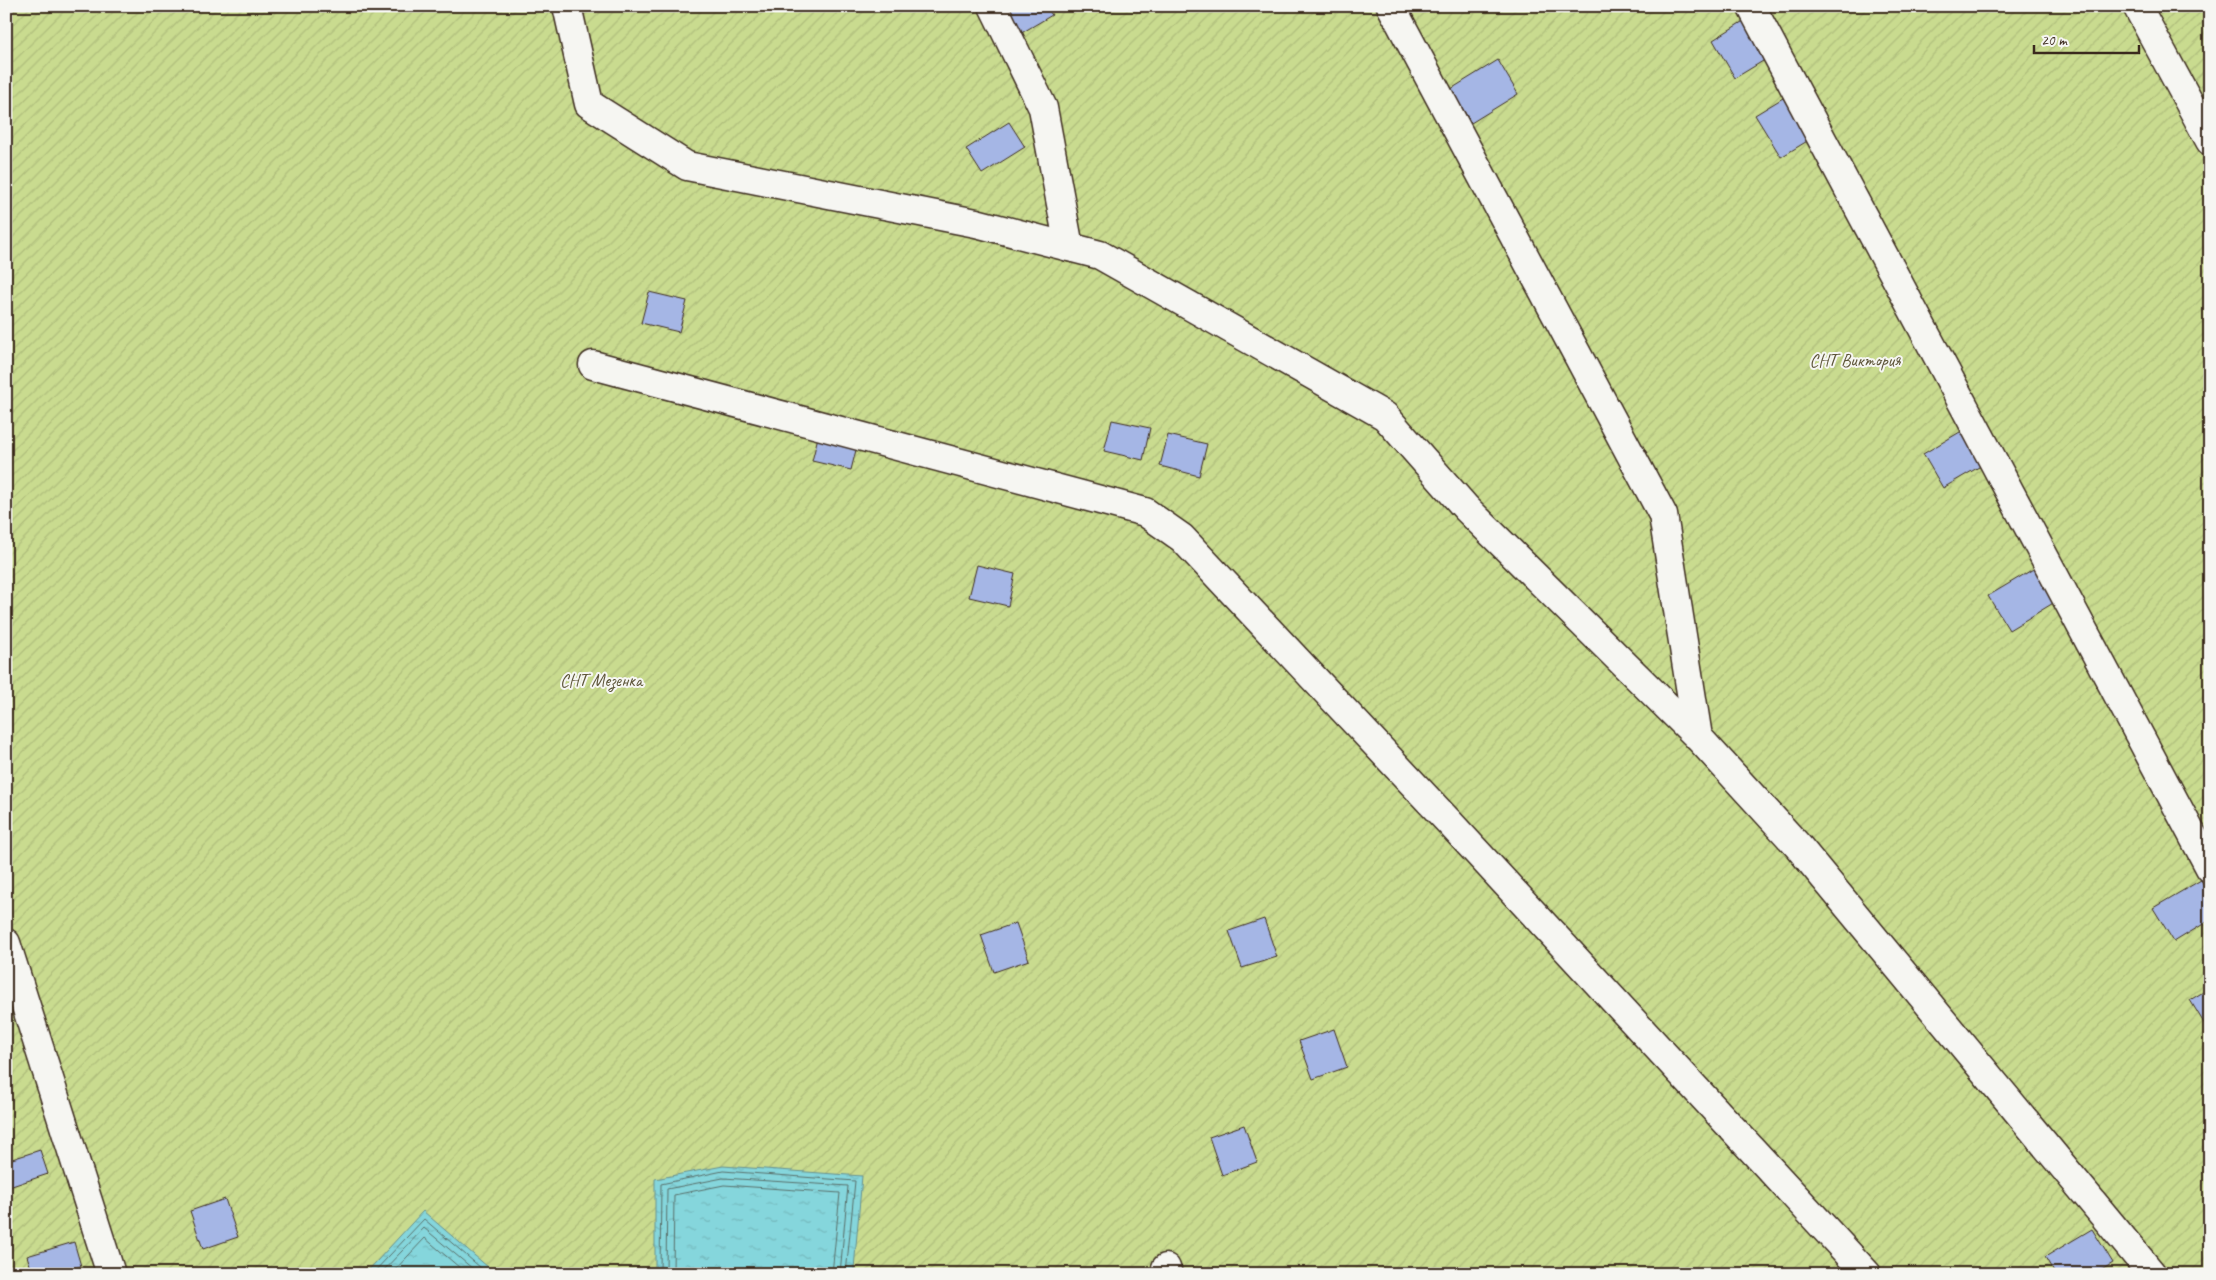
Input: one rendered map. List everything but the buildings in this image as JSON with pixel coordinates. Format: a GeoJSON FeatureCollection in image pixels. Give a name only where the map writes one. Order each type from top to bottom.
{"type":"FeatureCollection","features":[{"type":"Feature","properties":{"kind":"street"},"geometry":{"type":"LineString","coordinates":[[567,6],[589,104],[687,166],[976,223],[1100,255],[1385,416],[1466,508],[1698,737],[1798,846],[2152,1274]]}},
{"type":"Feature","properties":{"kind":"street"},"geometry":{"type":"LineString","coordinates":[[993,6],[1043,108],[1069,247]]}},
{"type":"Feature","properties":{"kind":"street"},"geometry":{"type":"LineString","coordinates":[[1391,6],[1663,515],[1698,737]]}},
{"type":"Feature","properties":{"kind":"street"},"geometry":{"type":"LineString","coordinates":[[1752,6],[2210,868]]}},
{"type":"Feature","properties":{"kind":"street"},"geometry":{"type":"LineString","coordinates":[[2137,6],[2210,141]]}},
{"type":"Feature","properties":{"kind":"street"},"geometry":{"type":"LineString","coordinates":[[593,364],[1144,512],[1182,538],[1449,822],[1867,1274]]}},
{"type":"Feature","properties":{"kind":"street"},"geometry":{"type":"LineString","coordinates":[[6,943],[111,1274]]}},
{"type":"Feature","properties":{"kind":"green space","name":"СНТ Мезенка"},"geometry":{"type":"Polygon","coordinates":[[[6,6],[2210,6],[2210,1274],[6,1274],[6,6]]]}},
{"type":"Feature","properties":{"kind":"water"},"geometry":{"type":"Polygon","coordinates":[[[723,1166],[862,1176],[854,1269],[850,1274],[655,1274],[655,1179],[723,1166]]]}},
{"type":"Feature","properties":{"kind":"water"},"geometry":{"type":"Polygon","coordinates":[[[423,1211],[496,1274],[365,1274],[423,1211]]]}},
{"type":"Feature","properties":{"kind":"park label","name":"СНТ Виктория"},"geometry":{"type":"Point","coordinates":[1855,360]}}]}
